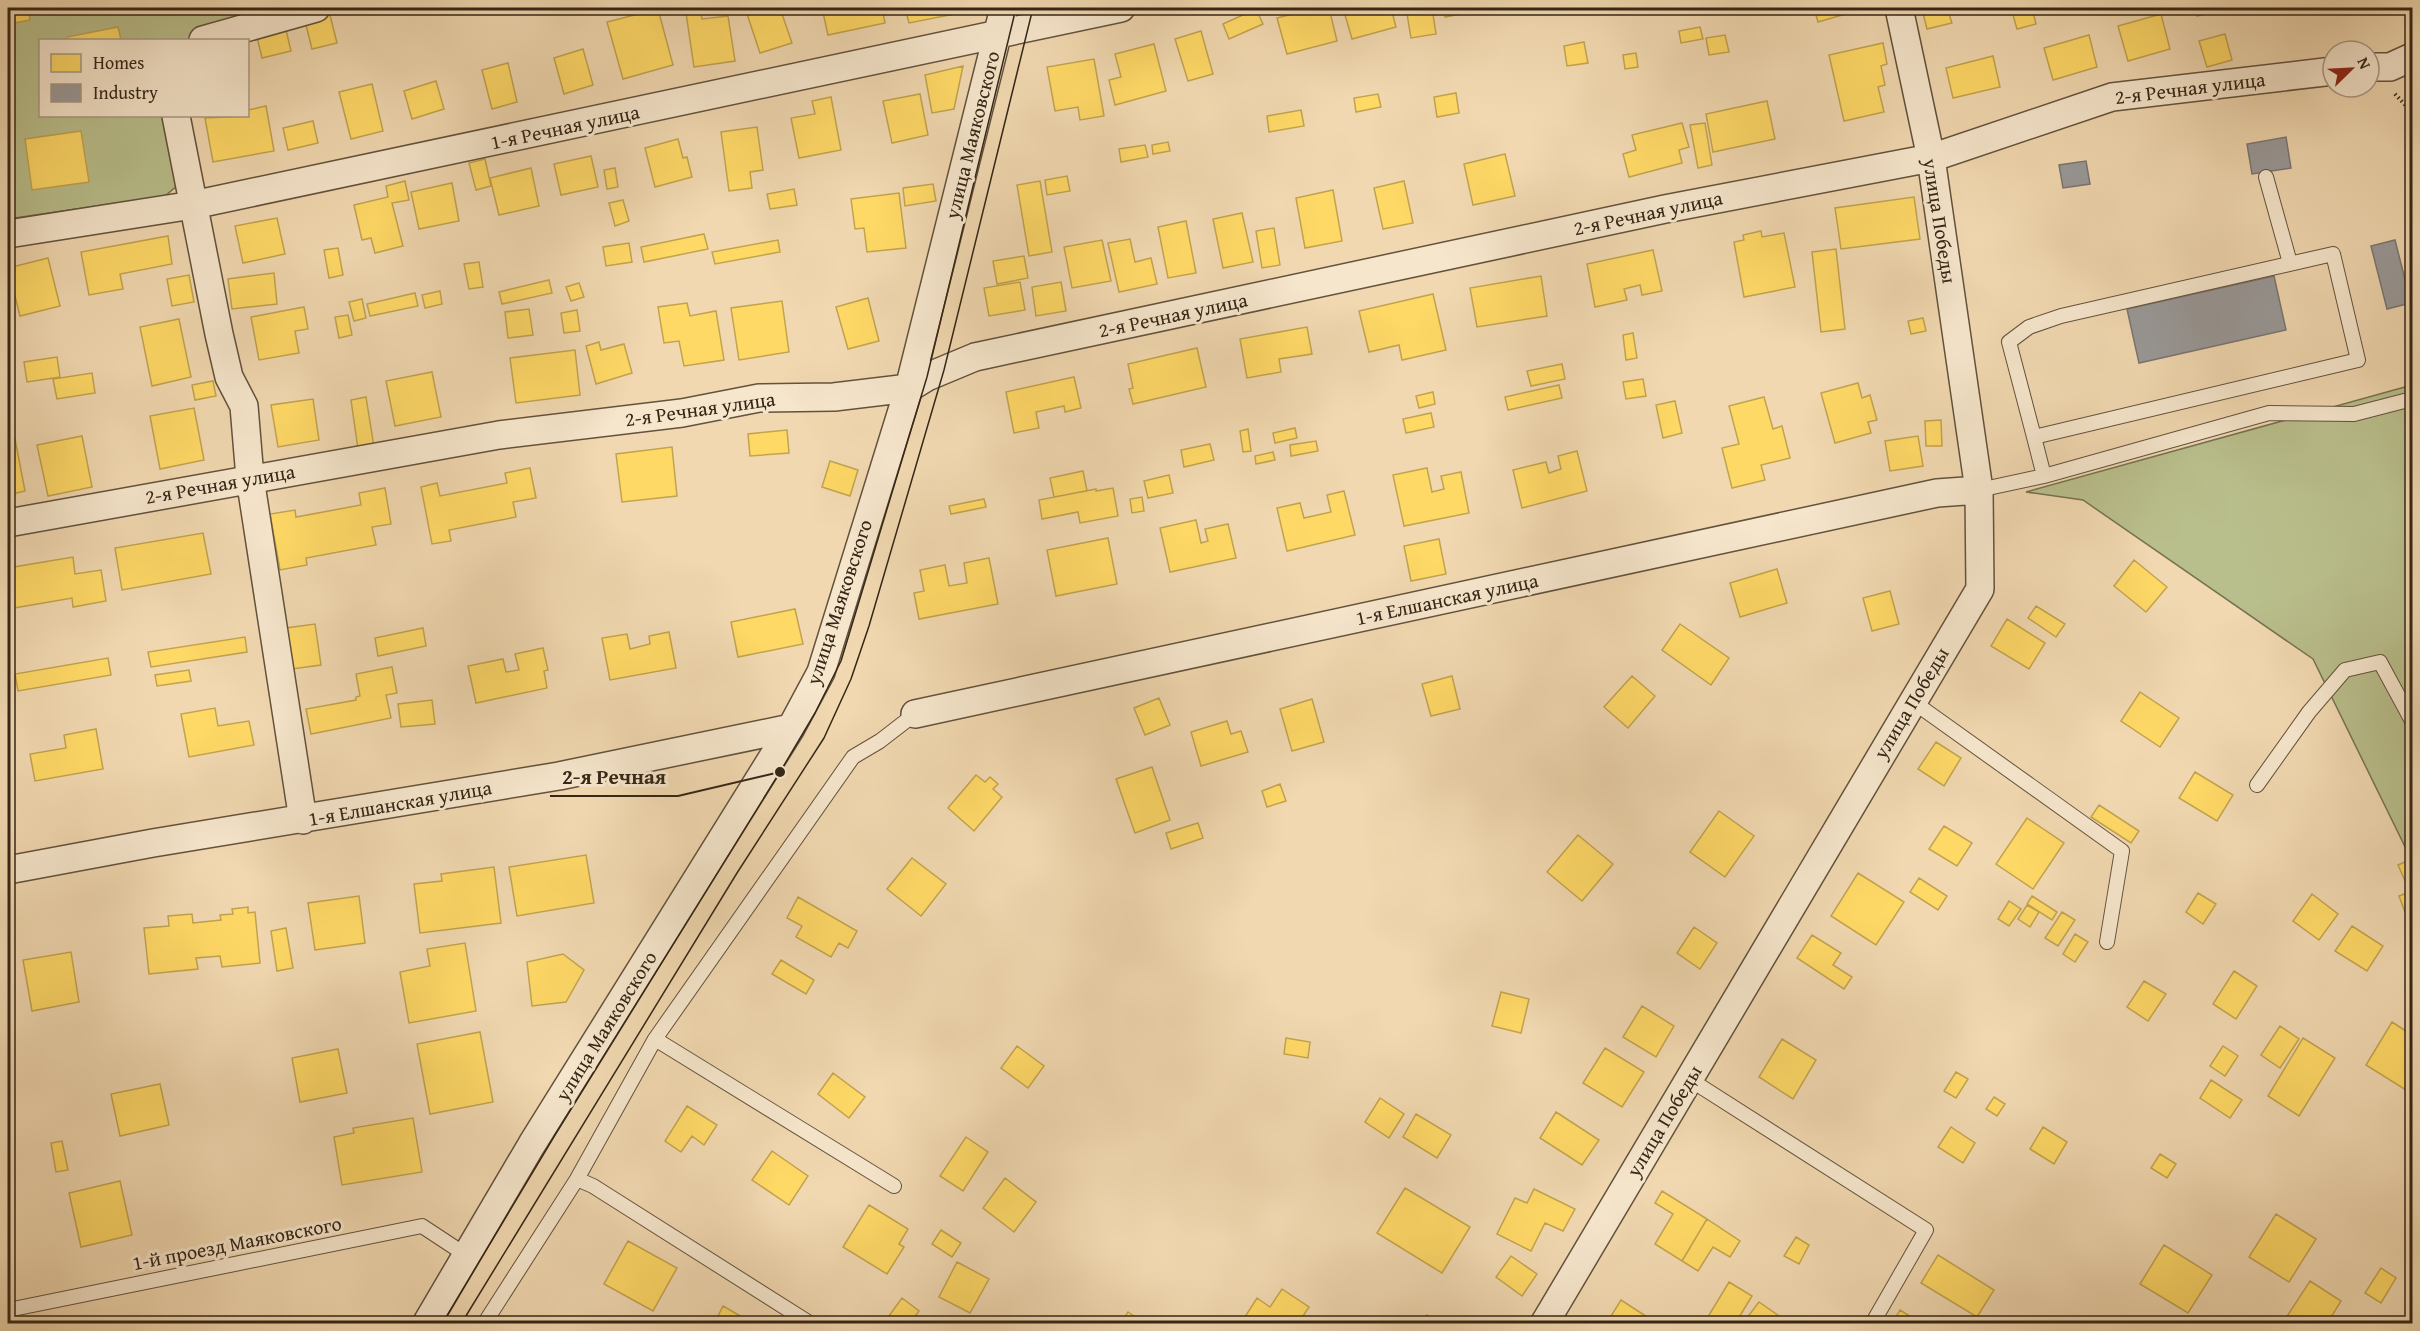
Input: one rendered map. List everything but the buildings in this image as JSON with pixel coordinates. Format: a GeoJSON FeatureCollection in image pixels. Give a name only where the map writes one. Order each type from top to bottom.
{"type":"FeatureCollection","features":[{"type":"Feature","properties":{"kind":"street"},"geometry":{"type":"LineString","coordinates":[[207,39],[316,8]]}},
{"type":"Feature","properties":{"kind":"street","name":"улица Маяковского"},"geometry":{"type":"LineString","coordinates":[[426,1323],[532,1143],[791,728],[821,672],[909,388],[1004,8]]}},
{"type":"Feature","properties":{"kind":"street","name":"1-я Речная улица"},"geometry":{"type":"LineString","coordinates":[[8,234],[193,205],[1121,8]]}},
{"type":"Feature","properties":{"kind":"street","name":"улица Победы"},"geometry":{"type":"LineString","coordinates":[[1544,1323],[1980,589],[1979,489],[1930,158],[1899,8]]}},
{"type":"Feature","properties":{"kind":"street"},"geometry":{"type":"LineString","coordinates":[[2381,67],[2390,67],[2412,57]]}},
{"type":"Feature","properties":{"kind":"street","name":"2-я Речная улица"},"geometry":{"type":"LineString","coordinates":[[8,523],[499,435],[682,413],[759,398],[834,397],[909,388],[927,376],[975,357],[1665,209],[1930,158],[2112,97],[2321,72]]}},
{"type":"Feature","properties":{"kind":"street"},"geometry":{"type":"LineString","coordinates":[[176,117],[226,366],[244,406],[250,478],[303,820]]}},
{"type":"Feature","properties":{"kind":"street","name":"1-я Елшанская улица"},"geometry":{"type":"LineString","coordinates":[[915,714],[1937,493],[1979,489]]}},
{"type":"Feature","properties":{"kind":"street","name":"1-я Елшанская улица"},"geometry":{"type":"LineString","coordinates":[[8,870],[153,843],[559,776],[791,728]]}},
{"type":"Feature","properties":{"kind":"lane"},"geometry":{"type":"LineString","coordinates":[[2266,177],[2290,263]]}},
{"type":"Feature","properties":{"kind":"lane"},"geometry":{"type":"LineString","coordinates":[[2034,437],[2358,360],[2332,254],[2061,316],[2029,327],[2009,342],[2044,476]]}},
{"type":"Feature","properties":{"kind":"lane"},"geometry":{"type":"LineString","coordinates":[[1979,489],[2044,476],[2270,412],[2354,414],[2412,399]]}},
{"type":"Feature","properties":{"kind":"lane"},"geometry":{"type":"LineString","coordinates":[[2257,785],[2309,712],[2345,670],[2380,662],[2412,721]]}},
{"type":"Feature","properties":{"kind":"lane"},"geometry":{"type":"LineString","coordinates":[[1912,701],[2122,850],[2107,942]]}},
{"type":"Feature","properties":{"kind":"lane"},"geometry":{"type":"LineString","coordinates":[[484,1323],[577,1179],[655,1039],[854,757],[880,741],[915,714]]}},
{"type":"Feature","properties":{"kind":"lane"},"geometry":{"type":"LineString","coordinates":[[655,1039],[894,1186]]}},
{"type":"Feature","properties":{"kind":"lane"},"geometry":{"type":"LineString","coordinates":[[1689,1079],[1926,1230],[1872,1323]]}},
{"type":"Feature","properties":{"kind":"lane"},"geometry":{"type":"LineString","coordinates":[[577,1179],[593,1186],[811,1323]]}},
{"type":"Feature","properties":{"kind":"lane","name":"1-й проезд Маяковского"},"geometry":{"type":"LineString","coordinates":[[8,1310],[422,1226],[466,1255]]}},
{"type":"Feature","properties":{"kind":"green space"},"geometry":{"type":"Polygon","coordinates":[[[8,8],[292,8],[193,39],[39,39],[39,117],[165,117],[178,185],[165,196],[8,219],[8,8]]]}},
{"type":"Feature","properties":{"kind":"green space"},"geometry":{"type":"Polygon","coordinates":[[[2412,385],[2412,861],[2313,659],[2083,500],[2026,492],[2412,385]]]}},
{"type":"Feature","properties":{"kind":"tram line"},"geometry":{"type":"LineString","coordinates":[[442,1324],[555,1135],[780,772],[815,713],[841,661],[927,377],[1016,8]]}},
{"type":"Feature","properties":{"kind":"tram line"},"geometry":{"type":"LineString","coordinates":[[461,1324],[737,873],[824,738],[851,679],[869,626],[944,370],[1033,8]]}},
{"type":"Feature","properties":{"kind":"place","name":"2-я Речная"},"geometry":{"type":"Point","coordinates":[780,772]}}]}
